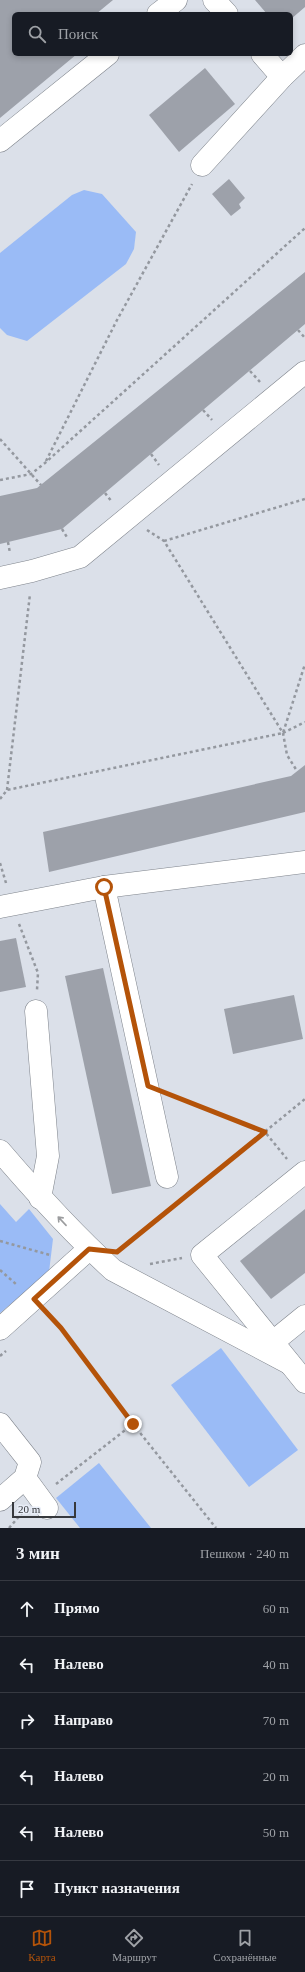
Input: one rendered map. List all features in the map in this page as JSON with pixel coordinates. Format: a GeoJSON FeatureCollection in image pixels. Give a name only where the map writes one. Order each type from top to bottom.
{"type":"FeatureCollection","features":[{"type":"Feature","properties":{"kind":"street"},"geometry":{"type":"LineString","coordinates":[[161,12],[176,0]]}},
{"type":"Feature","properties":{"kind":"street"},"geometry":{"type":"LineString","coordinates":[[214,0],[225,12]]}},
{"type":"Feature","properties":{"kind":"street"},"geometry":{"type":"LineString","coordinates":[[0,141],[106,56]]}},
{"type":"Feature","properties":{"kind":"street"},"geometry":{"type":"LineString","coordinates":[[264,56],[282,77]]}},
{"type":"Feature","properties":{"kind":"street"},"geometry":{"type":"LineString","coordinates":[[202,164],[282,77],[305,56]]}},
{"type":"Feature","properties":{"kind":"street"},"geometry":{"type":"LineString","coordinates":[[0,578],[80,558],[126,518],[305,372]]}},
{"type":"Feature","properties":{"kind":"street"},"geometry":{"type":"LineString","coordinates":[[0,907],[104,887],[305,862]]}},
{"type":"Feature","properties":{"kind":"street"},"geometry":{"type":"LineString","coordinates":[[104,887],[167,1177]]}},
{"type":"Feature","properties":{"kind":"street"},"geometry":{"type":"LineString","coordinates":[[36,1012],[48,1156],[40,1198]]}},
{"type":"Feature","properties":{"kind":"street"},"geometry":{"type":"LineString","coordinates":[[0,1151],[40,1198],[89,1249],[113,1270],[290,1363]]}},
{"type":"Feature","properties":{"kind":"street"},"geometry":{"type":"LineString","coordinates":[[297,1166],[202,1254],[305,1382]]}},
{"type":"Feature","properties":{"kind":"street"},"geometry":{"type":"LineString","coordinates":[[0,1329],[89,1249]]}},
{"type":"Feature","properties":{"kind":"street"},"geometry":{"type":"LineString","coordinates":[[273,1342],[305,1316]]}},
{"type":"Feature","properties":{"kind":"street"},"geometry":{"type":"LineString","coordinates":[[0,1424],[30,1462],[25,1478],[0,1500]]}},
{"type":"Feature","properties":{"kind":"street"},"geometry":{"type":"LineString","coordinates":[[25,1478],[43,1502]]}},
{"type":"Feature","properties":{"kind":"path"},"geometry":{"type":"LineString","coordinates":[[45,463],[117,320],[202,164]]}},
{"type":"Feature","properties":{"kind":"path"},"geometry":{"type":"LineString","coordinates":[[0,480],[31,474],[45,463],[305,228]]}},
{"type":"Feature","properties":{"kind":"path"},"geometry":{"type":"LineString","coordinates":[[298,330],[305,338]]}},
{"type":"Feature","properties":{"kind":"path"},"geometry":{"type":"LineString","coordinates":[[0,439],[41,485]]}},
{"type":"Feature","properties":{"kind":"path"},"geometry":{"type":"LineString","coordinates":[[164,541],[305,499]]}},
{"type":"Feature","properties":{"kind":"path"},"geometry":{"type":"LineString","coordinates":[[126,518],[164,541],[283,733],[287,755],[297,771]]}},
{"type":"Feature","properties":{"kind":"path"},"geometry":{"type":"LineString","coordinates":[[0,798],[7,790],[32,571]]}},
{"type":"Feature","properties":{"kind":"path"},"geometry":{"type":"LineString","coordinates":[[283,733],[305,664]]}},
{"type":"Feature","properties":{"kind":"path"},"geometry":{"type":"LineString","coordinates":[[7,790],[283,733],[305,722]]}},
{"type":"Feature","properties":{"kind":"path"},"geometry":{"type":"LineString","coordinates":[[20,926],[38,973]]}},
{"type":"Feature","properties":{"kind":"path"},"geometry":{"type":"LineString","coordinates":[[148,1086],[265,1132],[297,1166]]}},
{"type":"Feature","properties":{"kind":"path"},"geometry":{"type":"LineString","coordinates":[[89,1249],[117,1252],[305,1099]]}},
{"type":"Feature","properties":{"kind":"path"},"geometry":{"type":"LineString","coordinates":[[0,1242],[53,1255]]}},
{"type":"Feature","properties":{"kind":"path"},"geometry":{"type":"LineString","coordinates":[[113,1270],[202,1254]]}},
{"type":"Feature","properties":{"kind":"path"},"geometry":{"type":"LineString","coordinates":[[34,1299],[61,1328],[133,1424],[216,1528]]}},
{"type":"Feature","properties":{"kind":"path"},"geometry":{"type":"LineString","coordinates":[[9,1528],[27,1507],[43,1502],[133,1424]]}},
{"type":"Feature","properties":{"kind":"shaded area"},"geometry":{"type":"Polygon","coordinates":[[[84,190],[102,194],[136,232],[134,249],[126,264],[27,341],[7,335],[0,328],[0,253],[72,195],[84,190]]]}},
{"type":"Feature","properties":{"kind":"shaded area"},"geometry":{"type":"Polygon","coordinates":[[[0,1204],[16,1222],[29,1209],[53,1239],[49,1272],[0,1313],[0,1204]]]}},
{"type":"Feature","properties":{"kind":"shaded area"},"geometry":{"type":"Polygon","coordinates":[[[221,1348],[298,1450],[249,1487],[171,1385],[221,1348]]]}},
{"type":"Feature","properties":{"kind":"shaded area"},"geometry":{"type":"Polygon","coordinates":[[[99,1463],[151,1528],[80,1528],[56,1498],[99,1463]]]}},
{"type":"Feature","properties":{"kind":"building"},"geometry":{"type":"Polygon","coordinates":[[[0,0],[113,0],[98,12],[12,12],[12,56],[75,56],[0,118],[0,0]]]}},
{"type":"Feature","properties":{"kind":"building"},"geometry":{"type":"Polygon","coordinates":[[[255,0],[305,0],[305,7],[293,17],[293,12],[265,12],[255,0]]]}},
{"type":"Feature","properties":{"kind":"building"},"geometry":{"type":"Polygon","coordinates":[[[205,68],[235,104],[179,152],[149,115],[205,68]]]}},
{"type":"Feature","properties":{"kind":"building"},"geometry":{"type":"Polygon","coordinates":[[[229,179],[245,198],[239,204],[241,208],[231,216],[212,194],[229,179]]]}},
{"type":"Feature","properties":{"kind":"building"},"geometry":{"type":"Polygon","coordinates":[[[305,272],[305,324],[62,529],[0,544],[0,496],[37,488],[305,272]]]}},
{"type":"Feature","properties":{"kind":"building"},"geometry":{"type":"Polygon","coordinates":[[[305,765],[305,812],[49,872],[43,832],[291,776],[305,765]]]}},
{"type":"Feature","properties":{"kind":"building"},"geometry":{"type":"Polygon","coordinates":[[[16,938],[26,987],[0,992],[0,941],[16,938]]]}},
{"type":"Feature","properties":{"kind":"building"},"geometry":{"type":"Polygon","coordinates":[[[103,968],[151,1186],[112,1194],[65,976],[103,968]]]}},
{"type":"Feature","properties":{"kind":"building"},"geometry":{"type":"Polygon","coordinates":[[[294,995],[303,1039],[233,1054],[224,1009],[294,995]]]}},
{"type":"Feature","properties":{"kind":"building"},"geometry":{"type":"Polygon","coordinates":[[[305,1209],[305,1273],[271,1299],[240,1261],[305,1209]]]}},
{"type":"Feature","properties":{"kind":"route"},"geometry":{"type":"LineString","coordinates":[[104,887],[148,1086],[265,1132],[117,1252],[89,1249],[34,1299],[61,1328],[133,1424]]}}]}
